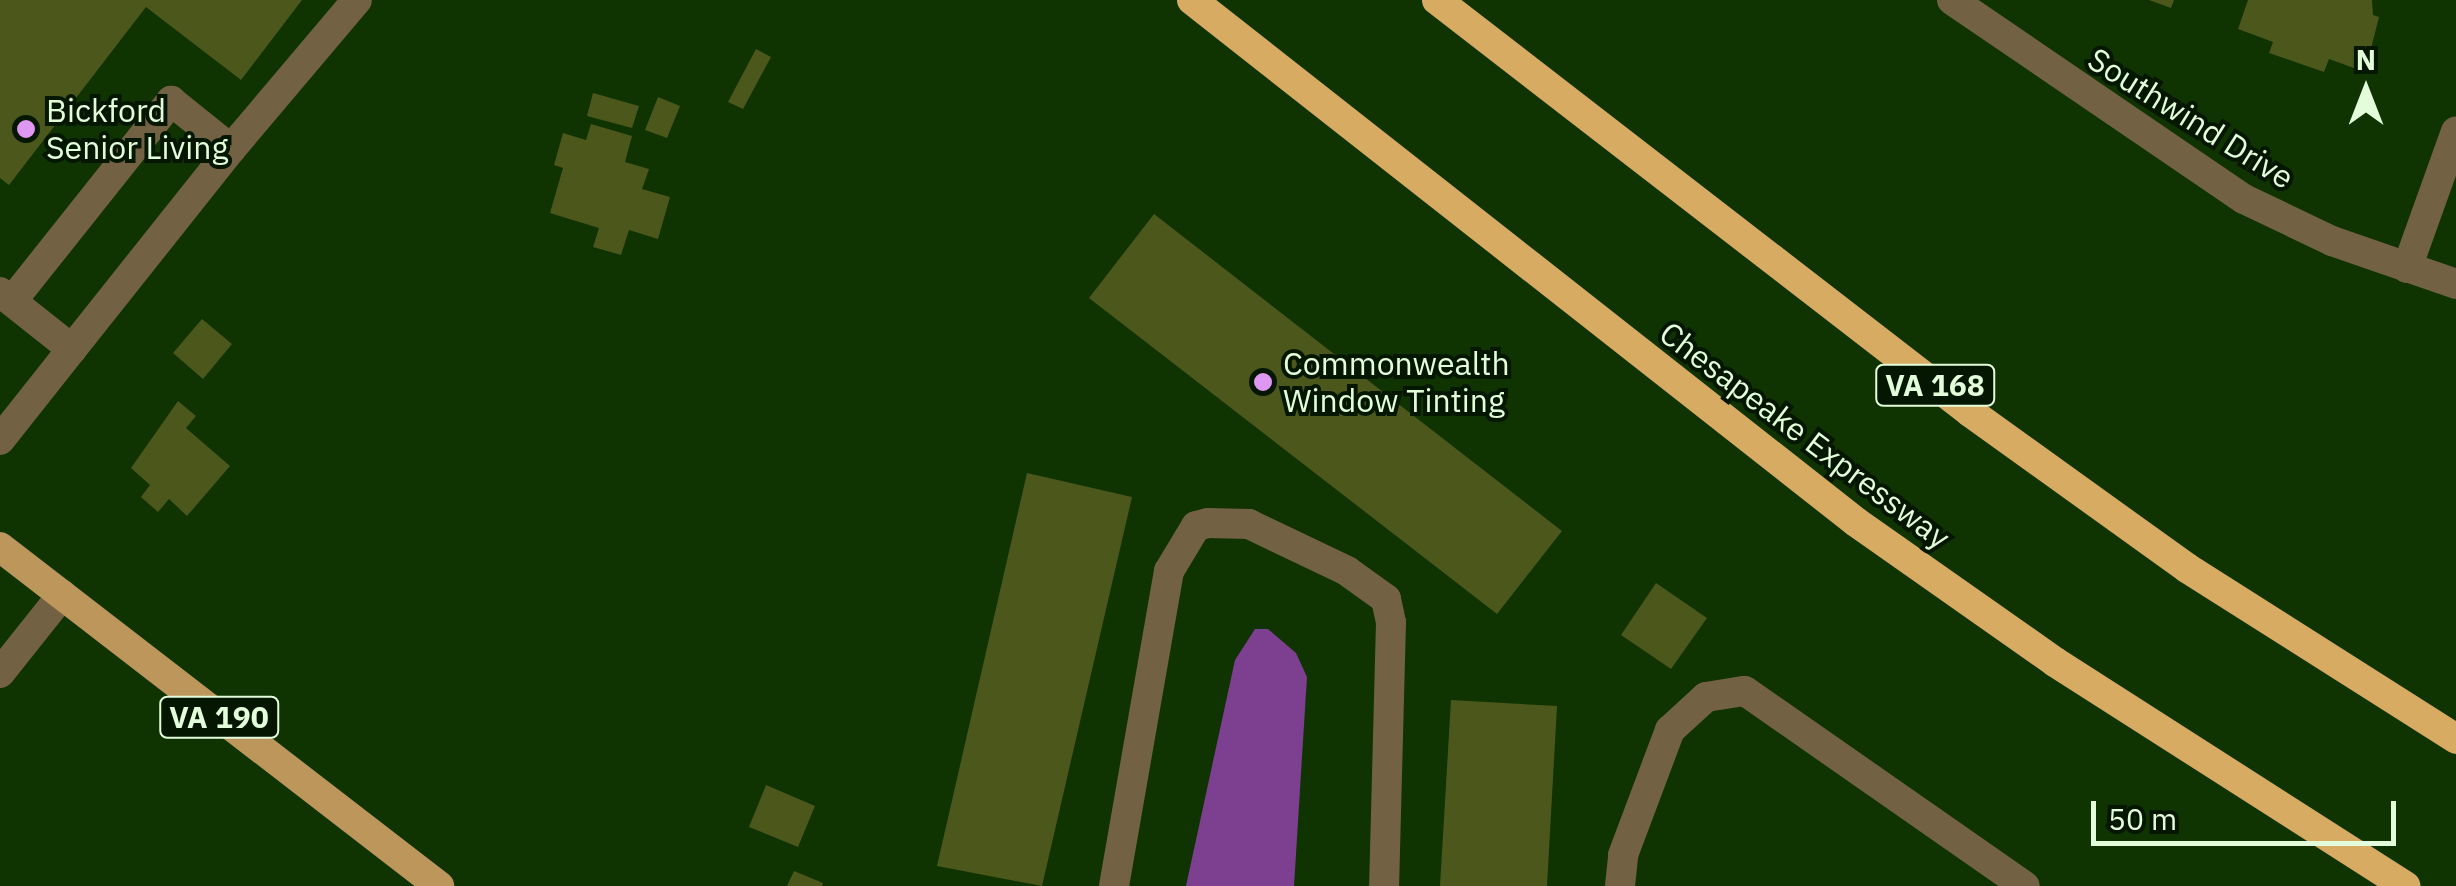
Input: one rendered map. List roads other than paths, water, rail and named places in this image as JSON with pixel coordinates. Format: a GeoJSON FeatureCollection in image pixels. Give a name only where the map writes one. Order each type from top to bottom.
{"type":"FeatureCollection","features":[{"type":"Feature","properties":{"kind":"highway","name":"Chesapeake Expressway"},"geometry":{"type":"LineString","coordinates":[[1192,0],[1856,522],[2256,796],[2405,886]]}},
{"type":"Feature","properties":{"kind":"highway","name":"VA 168"},"geometry":{"type":"LineString","coordinates":[[1437,0],[1970,412],[2187,568],[2456,738]]}},
{"type":"Feature","properties":{"kind":"highway"},"geometry":{"type":"LineString","coordinates":[[2256,796],[2374,886]]}},
{"type":"Feature","properties":{"kind":"main road","name":"VA 190"},"geometry":{"type":"LineString","coordinates":[[0,548],[438,886]]}},
{"type":"Feature","properties":{"kind":"street"},"geometry":{"type":"LineString","coordinates":[[0,440],[231,148],[357,0]]}},
{"type":"Feature","properties":{"kind":"street","name":"Southwind Drive"},"geometry":{"type":"LineString","coordinates":[[1952,0],[2244,199],[2407,268],[2456,284]]}},
{"type":"Feature","properties":{"kind":"street"},"geometry":{"type":"LineString","coordinates":[[72,349],[6,296],[171,101],[231,148]]}},
{"type":"Feature","properties":{"kind":"street"},"geometry":{"type":"LineString","coordinates":[[2407,268],[2456,131]]}},
{"type":"Feature","properties":{"kind":"street"},"geometry":{"type":"LineString","coordinates":[[1114,886],[1169,571],[1196,526],[1208,523],[1249,524],[1347,571],[1386,599],[1391,622],[1384,886]]}},
{"type":"Feature","properties":{"kind":"street"},"geometry":{"type":"LineString","coordinates":[[0,674],[62,595]]}},
{"type":"Feature","properties":{"kind":"street"},"geometry":{"type":"LineString","coordinates":[[1620,886],[1623,855],[1670,730],[1706,698],[1745,692],[2025,886]]}},
{"type":"Feature","properties":{"kind":"place","name":"Bickford Senior Living"},"geometry":{"type":"Point","coordinates":[26,129]}},
{"type":"Feature","properties":{"kind":"place","name":"Commonwealth Window Tinting"},"geometry":{"type":"Point","coordinates":[1263,382]}}]}
